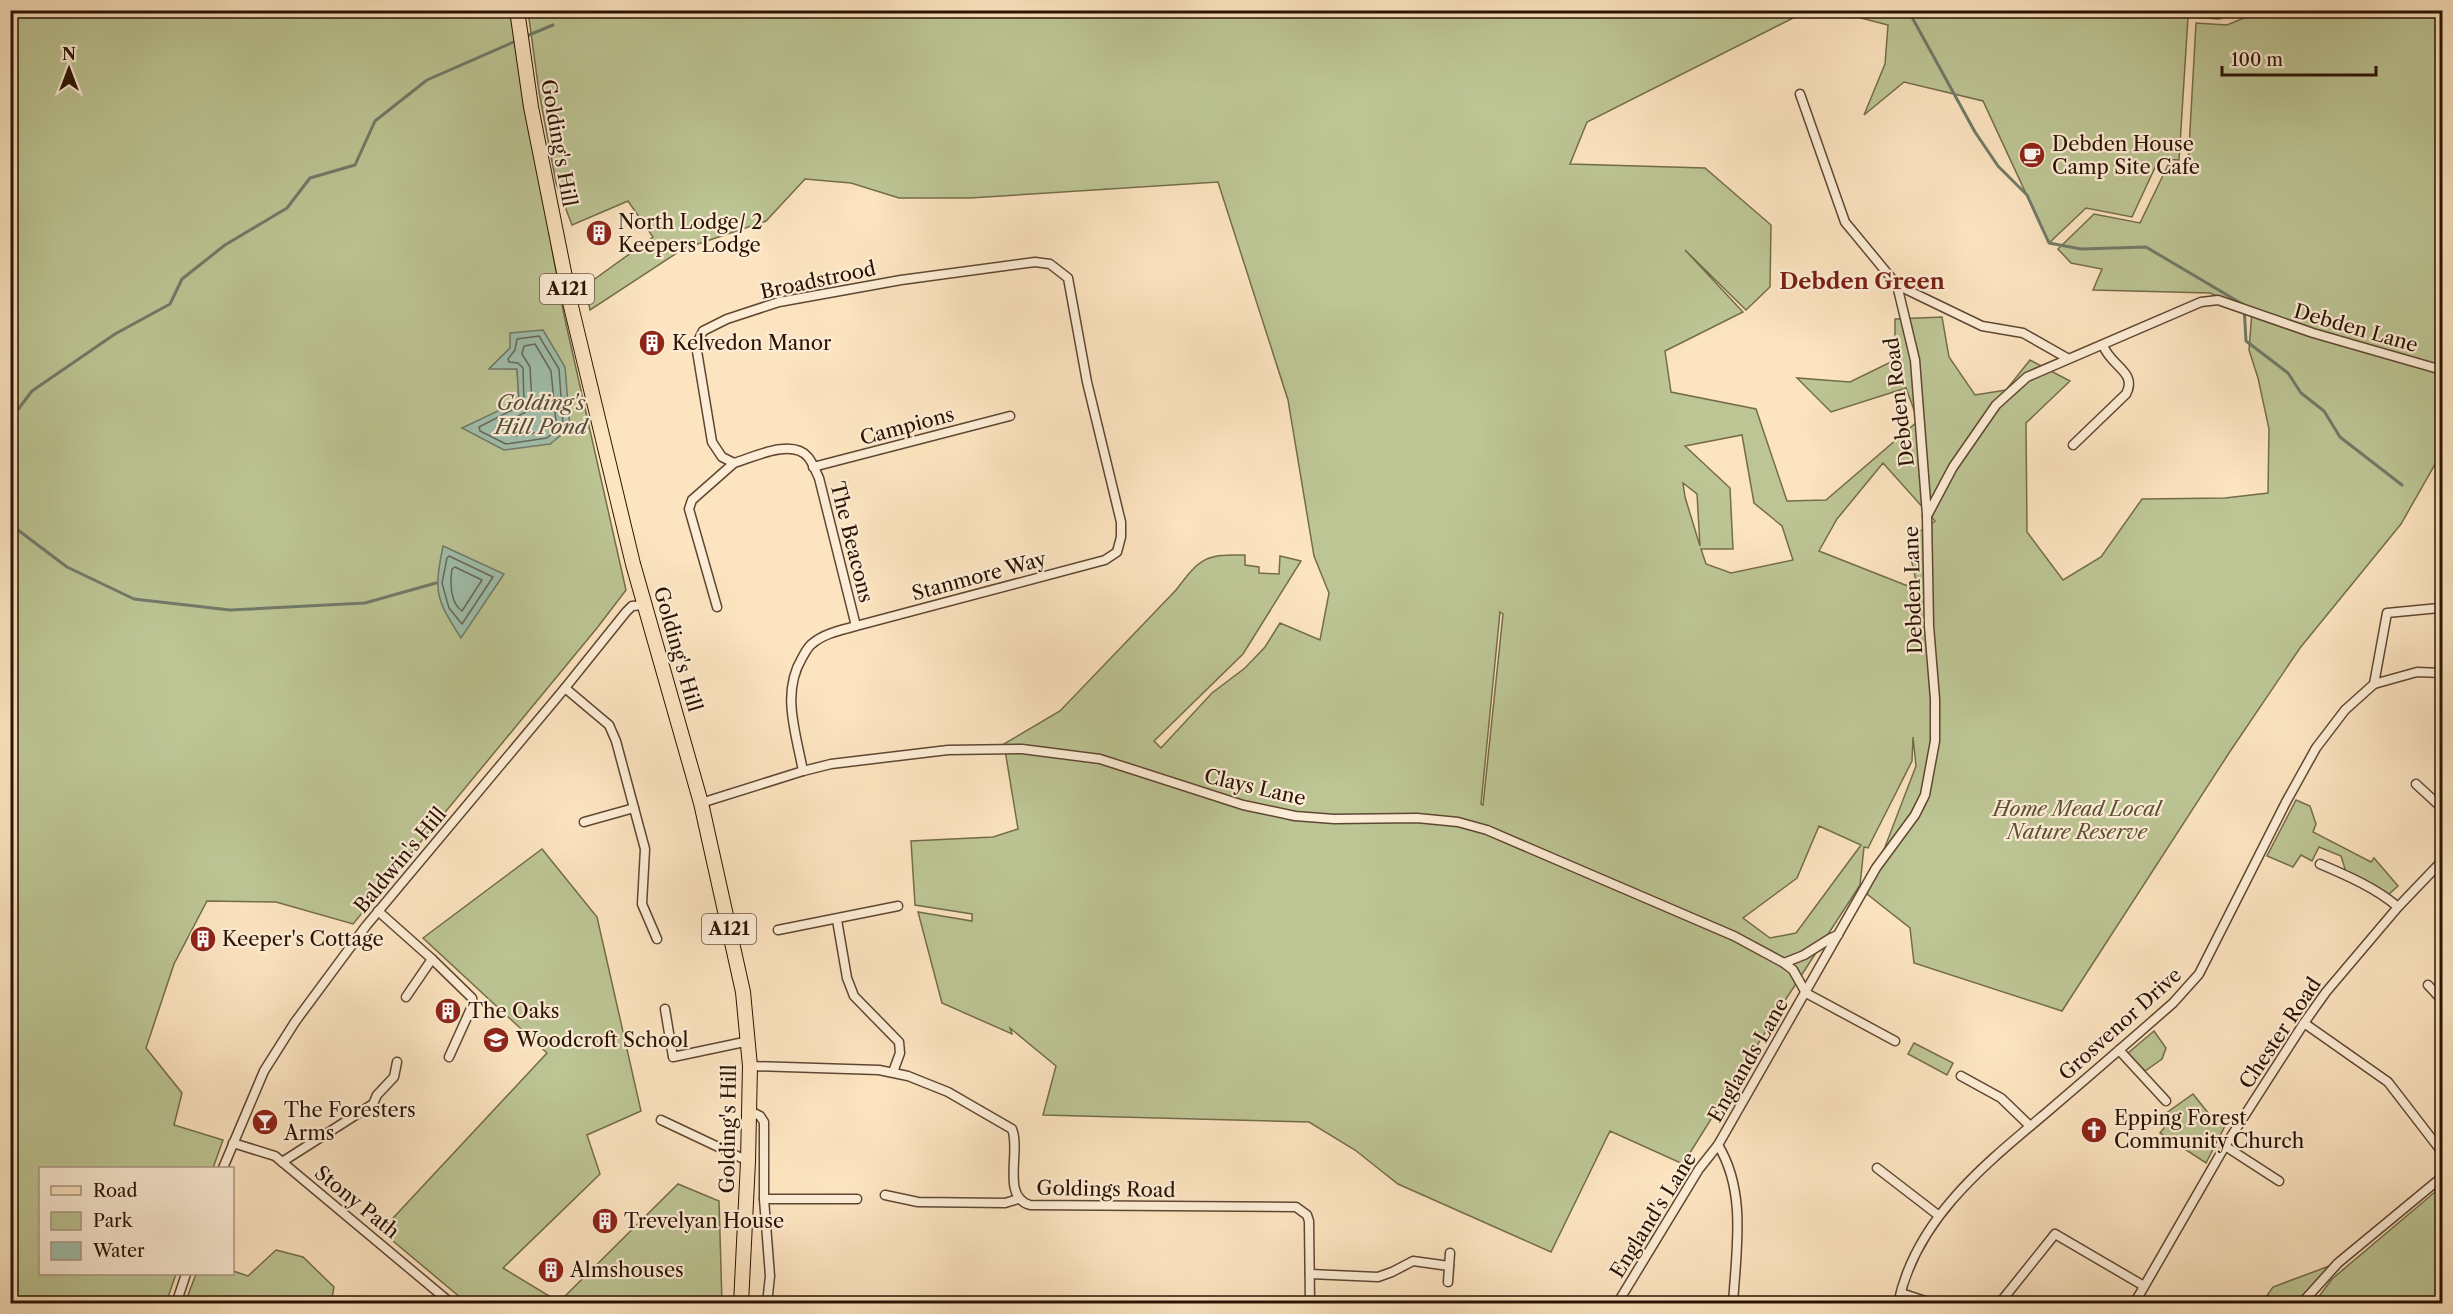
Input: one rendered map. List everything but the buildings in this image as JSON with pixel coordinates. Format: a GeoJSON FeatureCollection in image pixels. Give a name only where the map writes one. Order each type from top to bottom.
{"type":"FeatureCollection","features":[{"type":"Feature","properties":{"kind":"main road","name":"Golding's Hill"},"geometry":{"type":"LineString","coordinates":[[517,10],[531,107],[570,302],[633,564],[701,803],[743,992],[749,1041],[750,1112],[741,1304]]}},
{"type":"Feature","properties":{"kind":"street","name":"Debden Road"},"geometry":{"type":"LineString","coordinates":[[1800,94],[1845,222],[1896,285],[1915,360],[1927,516]]}},
{"type":"Feature","properties":{"kind":"street","name":"Broadstrood"},"geometry":{"type":"LineString","coordinates":[[734,463],[722,458],[712,442],[696,345],[703,331],[728,319],[779,302],[901,280],[1035,262],[1050,264],[1068,278],[1087,382]]}},
{"type":"Feature","properties":{"kind":"street","name":"Debden Road"},"geometry":{"type":"LineString","coordinates":[[1896,285],[1982,326],[2022,333],[2067,358]]}},
{"type":"Feature","properties":{"kind":"street","name":"Debden Lane"},"geometry":{"type":"LineString","coordinates":[[1806,993],[1876,868],[1915,815],[1925,795],[1935,741],[1935,699],[1929,626],[1927,516],[1953,467],[1996,405],[2027,377],[2067,358],[2103,345],[2201,302],[2218,300],[2313,333],[2442,370]]}},
{"type":"Feature","properties":{"kind":"street"},"geometry":{"type":"LineString","coordinates":[[2073,445],[2129,389],[2130,381],[2126,373],[2112,362],[2103,345]]}},
{"type":"Feature","properties":{"kind":"street","name":"Stanmore Way"},"geometry":{"type":"LineString","coordinates":[[803,771],[791,707],[790,686],[794,672],[811,644],[824,636],[856,626],[1104,560],[1117,552],[1121,537],[1121,522],[1087,382]]}},
{"type":"Feature","properties":{"kind":"street","name":"Campions"},"geometry":{"type":"LineString","coordinates":[[813,467],[1010,416]]}},
{"type":"Feature","properties":{"kind":"street"},"geometry":{"type":"LineString","coordinates":[[717,606],[689,509],[692,500],[734,463],[781,449],[798,449],[808,458],[813,467]]}},
{"type":"Feature","properties":{"kind":"street","name":"The Beacons"},"geometry":{"type":"LineString","coordinates":[[813,467],[819,478],[856,626]]}},
{"type":"Feature","properties":{"kind":"street","name":"Baldwin's Hill"},"geometry":{"type":"LineString","coordinates":[[223,1167],[264,1071],[273,1056],[295,1022],[378,911],[566,688],[626,612],[632,606],[645,605]]}},
{"type":"Feature","properties":{"kind":"street"},"geometry":{"type":"LineString","coordinates":[[2374,684],[2387,613],[2439,608],[2442,618]]}},
{"type":"Feature","properties":{"kind":"street","name":"Grosvenor Drive"},"geometry":{"type":"LineString","coordinates":[[1898,1304],[1918,1247],[1938,1215],[1982,1168],[2173,1003],[2199,974],[2286,802],[2316,748],[2345,710],[2374,684],[2417,672],[2442,673]]}},
{"type":"Feature","properties":{"kind":"street"},"geometry":{"type":"LineString","coordinates":[[566,688],[609,725],[616,741],[645,849],[642,904],[657,939]]}},
{"type":"Feature","properties":{"kind":"street","name":"Clays Lane"},"geometry":{"type":"LineString","coordinates":[[701,803],[831,764],[948,750],[1022,748],[1100,759],[1243,805],[1295,816],[1334,819],[1418,818],[1458,822],[1487,830],[1734,936],[1793,970],[1806,993]]}},
{"type":"Feature","properties":{"kind":"street"},"geometry":{"type":"LineString","coordinates":[[2416,784],[2442,808]]}},
{"type":"Feature","properties":{"kind":"street"},"geometry":{"type":"LineString","coordinates":[[584,822],[634,808]]}},
{"type":"Feature","properties":{"kind":"street","name":"Chester Road"},"geometry":{"type":"LineString","coordinates":[[2134,1304],[2225,1146],[2304,1023],[2326,992],[2442,861]]}},
{"type":"Feature","properties":{"kind":"street"},"geometry":{"type":"LineString","coordinates":[[2320,864],[2364,884],[2387,897],[2398,908]]}},
{"type":"Feature","properties":{"kind":"street"},"geometry":{"type":"LineString","coordinates":[[778,930],[898,906]]}},
{"type":"Feature","properties":{"kind":"street"},"geometry":{"type":"LineString","coordinates":[[378,911],[472,998],[473,1004],[449,1057]]}},
{"type":"Feature","properties":{"kind":"street"},"geometry":{"type":"LineString","coordinates":[[837,920],[847,978],[854,996],[899,1042],[900,1053],[893,1072]]}},
{"type":"Feature","properties":{"kind":"street"},"geometry":{"type":"LineString","coordinates":[[1784,963],[1838,936]]}},
{"type":"Feature","properties":{"kind":"street"},"geometry":{"type":"LineString","coordinates":[[406,997],[432,959]]}},
{"type":"Feature","properties":{"kind":"street"},"geometry":{"type":"LineString","coordinates":[[2428,986],[2442,1000]]}},
{"type":"Feature","properties":{"kind":"street"},"geometry":{"type":"LineString","coordinates":[[1806,993],[1895,1041]]}},
{"type":"Feature","properties":{"kind":"street","name":"Englands Lane"},"geometry":{"type":"LineString","coordinates":[[1718,1145],[1806,993]]}},
{"type":"Feature","properties":{"kind":"street"},"geometry":{"type":"LineString","coordinates":[[665,1010],[673,1057],[749,1041]]}},
{"type":"Feature","properties":{"kind":"street"},"geometry":{"type":"LineString","coordinates":[[2304,1023],[2388,1082],[2442,1152]]}},
{"type":"Feature","properties":{"kind":"street"},"geometry":{"type":"LineString","coordinates":[[2119,1050],[2166,1101]]}},
{"type":"Feature","properties":{"kind":"street"},"geometry":{"type":"LineString","coordinates":[[282,1162],[373,1104],[377,1095],[394,1077],[397,1062]]}},
{"type":"Feature","properties":{"kind":"street","name":"Goldings Road"},"geometry":{"type":"LineString","coordinates":[[750,1066],[893,1072],[948,1092],[1012,1129],[1015,1143],[1014,1185],[1018,1199],[1023,1203],[1041,1206],[1296,1207],[1307,1215],[1309,1221],[1310,1304]]}},
{"type":"Feature","properties":{"kind":"street"},"geometry":{"type":"LineString","coordinates":[[1961,1076],[2001,1098],[2030,1126]]}},
{"type":"Feature","properties":{"kind":"street"},"geometry":{"type":"LineString","coordinates":[[750,1112],[760,1116],[764,1122],[764,1199],[770,1276],[767,1304]]}},
{"type":"Feature","properties":{"kind":"street"},"geometry":{"type":"LineString","coordinates":[[661,1120],[748,1161]]}},
{"type":"Feature","properties":{"kind":"street","name":"Stony Path"},"geometry":{"type":"LineString","coordinates":[[233,1143],[275,1156],[452,1304]]}},
{"type":"Feature","properties":{"kind":"street"},"geometry":{"type":"LineString","coordinates":[[1718,1145],[1732,1173],[1738,1216],[1733,1304]]}},
{"type":"Feature","properties":{"kind":"street","name":"England's Lane"},"geometry":{"type":"LineString","coordinates":[[1617,1304],[1699,1169],[1718,1145]]}},
{"type":"Feature","properties":{"kind":"street"},"geometry":{"type":"LineString","coordinates":[[2225,1146],[2279,1181]]}},
{"type":"Feature","properties":{"kind":"street"},"geometry":{"type":"LineString","coordinates":[[1877,1168],[1938,1215]]}},
{"type":"Feature","properties":{"kind":"street"},"geometry":{"type":"LineString","coordinates":[[2301,1304],[2338,1263],[2442,1177]]}},
{"type":"Feature","properties":{"kind":"street"},"geometry":{"type":"LineString","coordinates":[[885,1195],[918,1202],[1005,1203],[1018,1199]]}},
{"type":"Feature","properties":{"kind":"street"},"geometry":{"type":"LineString","coordinates":[[764,1199],[857,1199]]}},
{"type":"Feature","properties":{"kind":"street"},"geometry":{"type":"LineString","coordinates":[[1999,1304],[2055,1234],[2144,1286]]}},
{"type":"Feature","properties":{"kind":"street"},"geometry":{"type":"LineString","coordinates":[[1448,1282],[1450,1253]]}},
{"type":"Feature","properties":{"kind":"street"},"geometry":{"type":"LineString","coordinates":[[1310,1274],[1378,1277],[1413,1261],[1449,1266]]}},
{"type":"Feature","properties":{"kind":"street"},"geometry":{"type":"LineString","coordinates":[[176,1304],[186,1275]]}},
{"type":"Feature","properties":{"kind":"street"},"geometry":{"type":"LineString","coordinates":[[1900,1293],[1934,1304]]}},
{"type":"Feature","properties":{"kind":"green space"},"geometry":{"type":"Polygon","coordinates":[[[2239,10],[2219,19],[2188,17],[2179,160],[2159,159],[2132,217],[2086,208],[2049,243],[1983,101],[1904,82],[1864,115],[1885,64],[1888,25],[1834,11],[2239,10]]]}},
{"type":"Feature","properties":{"kind":"green space"},"geometry":{"type":"Polygon","coordinates":[[[10,11],[512,11],[526,107],[564,315],[626,590],[353,924],[276,902],[207,901],[174,964],[146,1048],[182,1093],[174,1125],[223,1140],[213,1167],[39,1167],[39,1275],[176,1275],[166,1303],[11,1303],[10,11]],[[510,348],[490,368],[517,369],[519,401],[463,428],[550,444],[510,348]]]}},
{"type":"Feature","properties":{"kind":"green space","name":"Home Mead Local Nature Reserve"},"geometry":{"type":"Polygon","coordinates":[[[528,11],[1807,11],[1587,122],[1570,164],[1705,168],[1771,225],[1770,287],[1746,310],[1685,250],[1743,312],[1665,351],[1671,392],[1756,409],[1787,501],[1826,500],[1918,421],[1906,388],[1831,412],[1797,378],[1850,382],[1895,360],[1895,319],[1942,317],[1949,357],[1975,395],[2006,390],[2030,360],[2070,381],[2026,423],[2027,532],[2063,580],[2101,557],[2142,499],[2225,498],[2268,493],[2269,429],[2258,378],[2249,350],[2252,311],[2210,293],[2093,290],[2102,269],[2071,263],[2058,249],[2094,214],[2140,223],[2168,165],[2188,166],[2196,23],[2227,25],[2261,11],[2442,11],[2442,452],[2401,524],[2300,648],[2229,753],[2062,1011],[1914,963],[1910,928],[1867,894],[1916,766],[1913,737],[1912,761],[1868,848],[1864,847],[1860,885],[1683,1164],[1610,1131],[1551,1252],[1398,1184],[1355,1150],[1309,1122],[1043,1115],[1056,1066],[1010,1028],[1012,1034],[942,1003],[918,912],[972,921],[972,914],[915,905],[911,841],[993,837],[1018,829],[1004,744],[1060,711],[1176,590],[1191,571],[1204,560],[1212,557],[1245,555],[1245,565],[1259,567],[1259,573],[1279,574],[1280,556],[1301,561],[1243,654],[1154,741],[1161,748],[1212,693],[1245,668],[1265,647],[1280,623],[1320,640],[1329,593],[1314,556],[1288,400],[1218,182],[970,198],[899,198],[851,183],[805,179],[766,221],[683,249],[590,310],[585,286],[653,237],[628,201],[572,225],[556,183],[539,92],[528,11]],[[1742,435],[1685,446],[1730,488],[1733,549],[1701,549],[1706,564],[1731,573],[1793,560],[1782,526],[1754,503],[1742,435]],[[1883,463],[1837,519],[1819,551],[1918,590],[1907,540],[1935,521],[1883,463]],[[1683,483],[1700,546],[1697,494],[1683,483]],[[1500,612],[1481,804],[1483,805],[1503,614],[1500,612]],[[1819,826],[1797,878],[1743,918],[1770,938],[1796,933],[1861,845],[1819,826]]]}},
{"type":"Feature","properties":{"kind":"green space"},"geometry":{"type":"Polygon","coordinates":[[[2296,800],[2310,806],[2316,824],[2313,832],[2371,862],[2374,858],[2398,886],[2388,895],[2346,872],[2341,856],[2319,847],[2312,861],[2301,855],[2293,867],[2267,856],[2296,800]]]}},
{"type":"Feature","properties":{"kind":"green space"},"geometry":{"type":"Polygon","coordinates":[[[542,849],[597,917],[641,1111],[587,1135],[600,1174],[503,1268],[559,1302],[678,1184],[719,1201],[722,1303],[467,1303],[381,1231],[547,1053],[423,938],[542,849]]]}},
{"type":"Feature","properties":{"kind":"green space"},"geometry":{"type":"Polygon","coordinates":[[[2154,1031],[2166,1048],[2162,1059],[2145,1071],[2128,1053],[2154,1031]]]}},
{"type":"Feature","properties":{"kind":"green space"},"geometry":{"type":"Polygon","coordinates":[[[1914,1043],[1953,1063],[1947,1075],[1908,1054],[1914,1043]]]}},
{"type":"Feature","properties":{"kind":"green space"},"geometry":{"type":"Polygon","coordinates":[[[2193,1094],[2209,1114],[2227,1122],[2206,1163],[2160,1133],[2170,1120],[2165,1114],[2193,1094]]]}},
{"type":"Feature","properties":{"kind":"green space"},"geometry":{"type":"Polygon","coordinates":[[[2442,1186],[2442,1303],[2314,1303],[2332,1279],[2442,1186]]]}},
{"type":"Feature","properties":{"kind":"green space"},"geometry":{"type":"Polygon","coordinates":[[[276,1250],[303,1257],[334,1287],[331,1303],[185,1303],[196,1275],[234,1275],[234,1271],[248,1276],[276,1250]]]}},
{"type":"Feature","properties":{"kind":"green space"},"geometry":{"type":"Polygon","coordinates":[[[2332,1265],[2296,1303],[2261,1304],[2273,1287],[2332,1265]]]}},
{"type":"Feature","properties":{"kind":"water","name":"Golding's Hill Pond"},"geometry":{"type":"Polygon","coordinates":[[[543,330],[565,367],[570,428],[550,444],[504,450],[462,428],[519,401],[517,369],[489,369],[510,348],[510,333],[543,330]]]}},
{"type":"Feature","properties":{"kind":"water"},"geometry":{"type":"Polygon","coordinates":[[[443,546],[504,574],[461,638],[446,613],[439,594],[438,574],[443,546]]]}},
{"type":"Feature","properties":{"kind":"waterway"},"geometry":{"type":"LineString","coordinates":[[1908,10],[1975,132],[1998,166],[2027,195],[2049,243],[2081,249],[2146,247],[2244,305],[2246,341],[2288,373],[2301,393],[2324,411],[2340,437],[2402,485]]}},
{"type":"Feature","properties":{"kind":"waterway"},"geometry":{"type":"LineString","coordinates":[[524,37],[553,25]]}},
{"type":"Feature","properties":{"kind":"waterway"},"geometry":{"type":"LineString","coordinates":[[10,420],[32,391],[115,334],[170,304],[182,279],[225,245],[287,208],[310,178],[355,165],[375,121],[427,80],[518,40]]}},
{"type":"Feature","properties":{"kind":"waterway"},"geometry":{"type":"LineString","coordinates":[[10,524],[67,567],[134,599],[230,610],[365,603],[436,583]]}},
{"type":"Feature","properties":{"kind":"place","name":"Debden House Camp Site Cafe"},"geometry":{"type":"Point","coordinates":[2032,155]}},
{"type":"Feature","properties":{"kind":"place","name":"North Lodge/ 2 Keepers Lodge"},"geometry":{"type":"Point","coordinates":[599,233]}},
{"type":"Feature","properties":{"kind":"place","name":"Kelvedon Manor"},"geometry":{"type":"Point","coordinates":[652,343]}},
{"type":"Feature","properties":{"kind":"place","name":"Keeper's Cottage"},"geometry":{"type":"Point","coordinates":[203,939]}},
{"type":"Feature","properties":{"kind":"place","name":"The Oaks"},"geometry":{"type":"Point","coordinates":[448,1011]}},
{"type":"Feature","properties":{"kind":"place","name":"Woodcroft School"},"geometry":{"type":"Point","coordinates":[496,1040]}},
{"type":"Feature","properties":{"kind":"place","name":"The Foresters Arms"},"geometry":{"type":"Point","coordinates":[265,1122]}},
{"type":"Feature","properties":{"kind":"place","name":"Epping Forest Community Church"},"geometry":{"type":"Point","coordinates":[2094,1130]}},
{"type":"Feature","properties":{"kind":"place","name":"Trevelyan House"},"geometry":{"type":"Point","coordinates":[605,1221]}},
{"type":"Feature","properties":{"kind":"place","name":"Almshouses"},"geometry":{"type":"Point","coordinates":[551,1270]}},
{"type":"Feature","properties":{"kind":"district","name":"Debden Green"},"geometry":{"type":"Point","coordinates":[1862,281]}}]}
